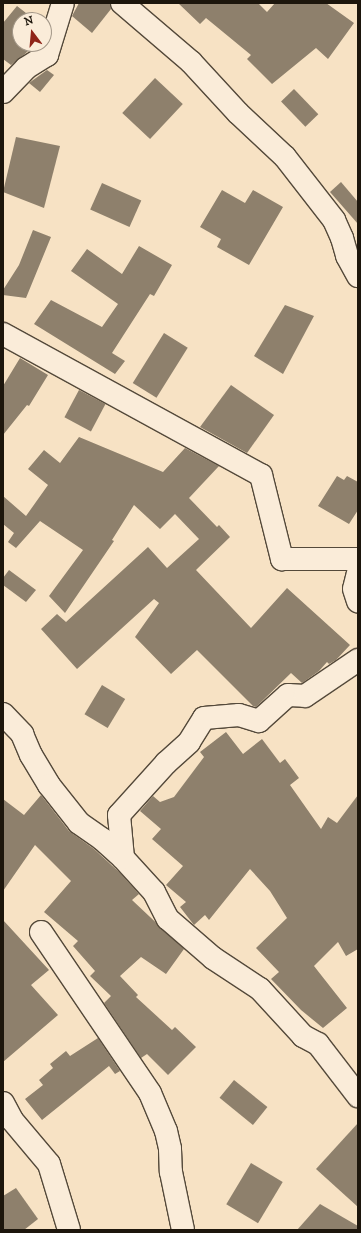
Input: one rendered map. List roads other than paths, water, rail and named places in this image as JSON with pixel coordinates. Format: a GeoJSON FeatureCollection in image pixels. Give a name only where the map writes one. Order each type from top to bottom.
{"type":"FeatureCollection","features":[{"type":"Feature","properties":{"kind":"street"},"geometry":{"type":"LineString","coordinates":[[3,92],[26,68],[47,56],[63,3]]}},
{"type":"Feature","properties":{"kind":"street"},"geometry":{"type":"LineString","coordinates":[[122,3],[191,62],[238,113],[285,157],[334,220],[342,238],[347,256],[358,276]]}},
{"type":"Feature","properties":{"kind":"street"},"geometry":{"type":"LineString","coordinates":[[3,334],[261,475],[282,559],[358,559]]}},
{"type":"Feature","properties":{"kind":"street"},"geometry":{"type":"LineString","coordinates":[[358,573],[354,589],[358,601]]}},
{"type":"Feature","properties":{"kind":"street"},"geometry":{"type":"LineString","coordinates":[[123,858],[119,814],[166,763],[189,742],[204,718],[239,715],[259,721],[288,695],[305,696],[358,660]]}},
{"type":"Feature","properties":{"kind":"street"},"geometry":{"type":"LineString","coordinates":[[3,714],[22,734],[31,755],[48,785],[79,823],[102,839],[123,858],[154,892],[168,919],[213,958],[260,989],[303,1036],[318,1044],[358,1096]]}},
{"type":"Feature","properties":{"kind":"street"},"geometry":{"type":"LineString","coordinates":[[41,932],[150,1092],[166,1131],[170,1149],[171,1172],[183,1230]]}},
{"type":"Feature","properties":{"kind":"street"},"geometry":{"type":"LineString","coordinates":[[3,1103],[12,1120],[49,1164],[69,1230]]}}]}
